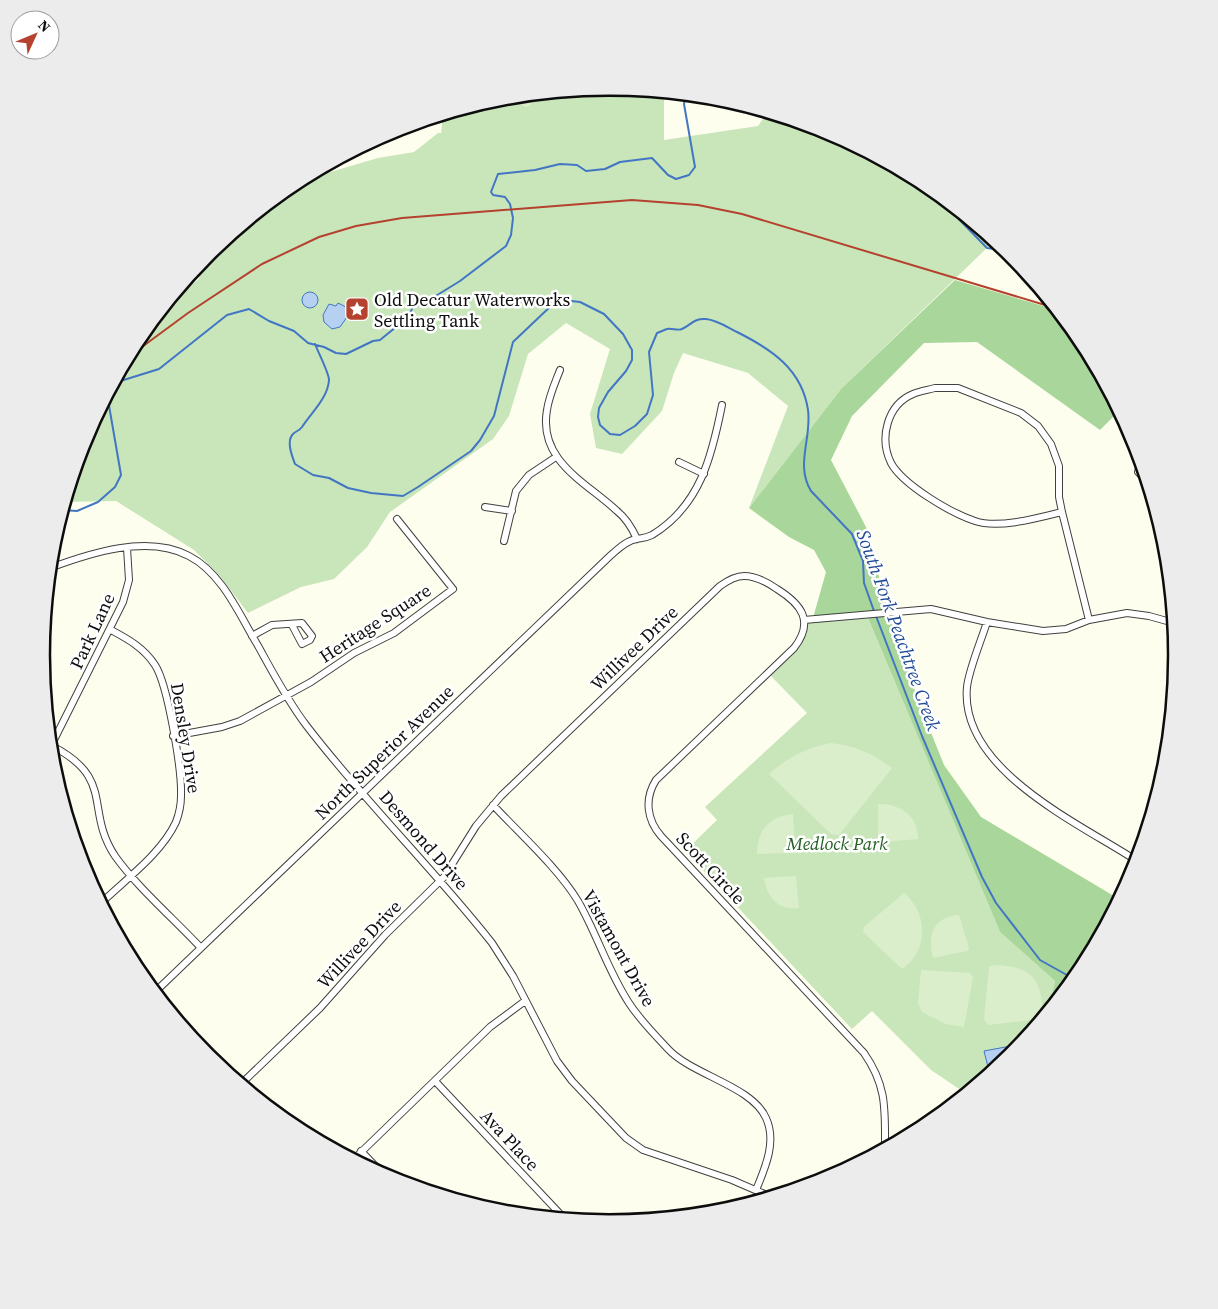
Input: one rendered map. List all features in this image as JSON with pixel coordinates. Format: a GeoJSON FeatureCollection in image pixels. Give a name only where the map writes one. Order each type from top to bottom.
{"type":"FeatureCollection","features":[{"type":"Feature","properties":{"kind":"street"},"geometry":{"type":"LineString","coordinates":[[560,370],[546,416],[548,438],[556,457],[572,475],[618,511],[637,538]]}},
{"type":"Feature","properties":{"kind":"street"},"geometry":{"type":"LineString","coordinates":[[1062,512],[1020,521],[976,522],[930,498],[905,479],[892,464],[886,449],[885,432],[890,417],[900,403],[912,394],[935,388],[958,388],[1021,414],[1038,426],[1051,444],[1058,466],[1059,497],[1062,512],[1089,620]]}},
{"type":"Feature","properties":{"kind":"street","name":"North Superior Avenue"},"geometry":{"type":"LineString","coordinates":[[160,987],[611,555],[637,538],[651,535],[673,518],[692,496],[704,474],[713,447],[722,405]]}},
{"type":"Feature","properties":{"kind":"street"},"geometry":{"type":"LineString","coordinates":[[504,541],[513,500],[519,486],[534,471],[556,457]]}},
{"type":"Feature","properties":{"kind":"street"},"geometry":{"type":"LineString","coordinates":[[679,462],[704,474]]}},
{"type":"Feature","properties":{"kind":"street"},"geometry":{"type":"LineString","coordinates":[[485,507],[512,511]]}},
{"type":"Feature","properties":{"kind":"street","name":"Heritage Square"},"geometry":{"type":"LineString","coordinates":[[285,694],[312,682],[354,653],[394,633],[453,590],[397,519]]}},
{"type":"Feature","properties":{"kind":"street","name":"Desmond Drive"},"geometry":{"type":"LineString","coordinates":[[58,566],[92,555],[127,548],[161,547],[179,551],[196,560],[224,589],[305,725],[496,948],[562,1069],[626,1138],[652,1154],[732,1180],[761,1192]]}},
{"type":"Feature","properties":{"kind":"street","name":"Park Lane"},"geometry":{"type":"LineString","coordinates":[[56,736],[110,630],[128,586],[127,548]]}},
{"type":"Feature","properties":{"kind":"street","name":"Willivee Drive"},"geometry":{"type":"LineString","coordinates":[[246,1080],[320,1008],[385,935],[440,881],[454,864],[476,826],[493,804],[720,586],[730,579],[744,576],[767,583],[796,602],[804,620]]}},
{"type":"Feature","properties":{"kind":"street"},"geometry":{"type":"LineString","coordinates":[[804,620],[931,609],[986,622],[1043,631],[1066,628],[1089,620],[1127,613],[1167,621]]}},
{"type":"Feature","properties":{"kind":"street","name":"Scott Circle"},"geometry":{"type":"LineString","coordinates":[[804,620],[801,636],[794,648],[656,780],[649,795],[648,811],[654,826],[661,836],[864,1053],[875,1069],[882,1088],[885,1111],[885,1141]]}},
{"type":"Feature","properties":{"kind":"street"},"geometry":{"type":"LineString","coordinates":[[986,622],[967,687],[970,715],[988,752],[1006,774],[1056,813],[1129,856]]}},
{"type":"Feature","properties":{"kind":"street"},"geometry":{"type":"LineString","coordinates":[[252,636],[272,625],[292,625]]}},
{"type":"Feature","properties":{"kind":"street","name":"Densley Drive"},"geometry":{"type":"LineString","coordinates":[[106,898],[164,842],[179,812],[181,777],[165,690],[158,669],[139,647],[110,630]]}},
{"type":"Feature","properties":{"kind":"street"},"geometry":{"type":"LineString","coordinates":[[173,736],[231,724],[285,694]]}},
{"type":"Feature","properties":{"kind":"street"},"geometry":{"type":"LineString","coordinates":[[59,751],[72,757],[89,776],[95,791],[104,833],[116,856],[201,948]]}},
{"type":"Feature","properties":{"kind":"street","name":"Vistamont Drive"},"geometry":{"type":"LineString","coordinates":[[493,804],[576,899],[629,1002],[646,1026],[672,1054],[693,1068],[741,1092],[760,1109],[766,1118],[770,1133],[768,1158],[756,1190]]}},
{"type":"Feature","properties":{"kind":"street"},"geometry":{"type":"LineString","coordinates":[[359,1154],[497,1020],[526,1001]]}},
{"type":"Feature","properties":{"kind":"street","name":"Ava Place"},"geometry":{"type":"LineString","coordinates":[[435,1081],[557,1211]]}},
{"type":"Feature","properties":{"kind":"street"},"geometry":{"type":"LineString","coordinates":[[361,1152],[368,1158]]}},
{"type":"Feature","properties":{"kind":"green space"},"geometry":{"type":"Polygon","coordinates":[[[609,95],[664,98],[664,140],[758,126],[764,118],[823,138],[889,170],[949,211],[990,245],[841,389],[749,508],[788,406],[748,373],[683,353],[674,373],[662,411],[622,454],[596,448],[590,414],[610,349],[566,323],[528,354],[509,416],[493,439],[390,512],[367,547],[334,579],[301,587],[248,613],[220,576],[194,550],[116,501],[72,502],[93,441],[125,375],[144,344],[166,314],[188,288],[199,279],[200,274],[214,259],[240,234],[269,211],[324,174],[378,158],[414,152],[438,133],[441,133],[442,121],[500,106],[536,100],[609,95]]]}},
{"type":"Feature","properties":{"kind":"green space"},"geometry":{"type":"Polygon","coordinates":[[[535,100],[525,107],[521,102],[535,100]]]}},
{"type":"Feature","properties":{"kind":"green space"},"geometry":{"type":"Polygon","coordinates":[[[955,280],[1046,307],[1074,344],[1093,375],[1114,416],[1100,430],[977,342],[924,343],[852,416],[831,460],[866,527],[889,614],[813,618],[826,572],[814,550],[789,537],[749,508],[841,389],[955,280]]]}},
{"type":"Feature","properties":{"kind":"green space"},"geometry":{"type":"Polygon","coordinates":[[[889,615],[920,705],[944,765],[981,817],[1113,895],[1093,934],[1074,965],[1052,995],[1055,981],[1000,932],[868,618],[889,615]]]}},
{"type":"Feature","properties":{"kind":"green space","name":"Medlock Park"},"geometry":{"type":"Polygon","coordinates":[[[868,618],[1000,932],[1055,981],[1052,995],[1029,1023],[978,1075],[960,1089],[931,1070],[872,1011],[852,1029],[685,851],[717,820],[705,807],[807,713],[768,673],[798,643],[804,620],[868,618]]]}},
{"type":"Feature","properties":{"kind":"green space"},"geometry":{"type":"Polygon","coordinates":[[[831,743],[863,751],[878,758],[892,768],[839,835],[831,834],[769,774],[798,754],[831,743]]]}},
{"type":"Feature","properties":{"kind":"green space"},"geometry":{"type":"Polygon","coordinates":[[[878,804],[893,806],[906,812],[915,824],[918,839],[881,842],[878,840],[878,804]]]}},
{"type":"Feature","properties":{"kind":"green space"},"geometry":{"type":"Polygon","coordinates":[[[793,814],[795,850],[793,853],[757,854],[759,838],[766,826],[777,818],[793,814]]]}},
{"type":"Feature","properties":{"kind":"green space"},"geometry":{"type":"Polygon","coordinates":[[[796,877],[799,908],[779,905],[771,897],[764,878],[796,877]]]}},
{"type":"Feature","properties":{"kind":"green space"},"geometry":{"type":"Polygon","coordinates":[[[904,893],[918,910],[922,932],[917,953],[911,962],[902,969],[863,932],[864,927],[904,893]]]}},
{"type":"Feature","properties":{"kind":"green space"},"geometry":{"type":"Polygon","coordinates":[[[959,915],[969,948],[967,951],[933,958],[931,942],[934,929],[943,920],[959,915]]]}},
{"type":"Feature","properties":{"kind":"green space"},"geometry":{"type":"Polygon","coordinates":[[[994,965],[1018,968],[1032,977],[1037,984],[1042,1007],[1031,1020],[988,1025],[984,1019],[989,967],[994,965]]]}},
{"type":"Feature","properties":{"kind":"green space"},"geometry":{"type":"Polygon","coordinates":[[[921,970],[970,973],[973,977],[964,1027],[946,1024],[922,1012],[918,1003],[921,970]]]}},
{"type":"Feature","properties":{"kind":"water"},"geometry":{"type":"Polygon","coordinates":[[[307,292],[313,292],[318,297],[316,306],[307,308],[302,303],[302,297],[307,292]]]}},
{"type":"Feature","properties":{"kind":"water"},"geometry":{"type":"Polygon","coordinates":[[[338,303],[346,307],[347,317],[340,327],[332,329],[324,322],[323,315],[329,304],[336,306],[338,303]]]}},
{"type":"Feature","properties":{"kind":"water"},"geometry":{"type":"Polygon","coordinates":[[[1007,1047],[988,1066],[984,1051],[1007,1047]]]}},
{"type":"Feature","properties":{"kind":"waterway"},"geometry":{"type":"LineString","coordinates":[[122,380],[159,369],[227,315],[249,309],[269,321],[294,331],[308,343],[324,347],[336,353],[346,354],[373,341],[380,340],[396,327],[404,316],[410,314],[413,306],[421,305],[460,281],[506,246],[511,235],[513,218],[510,204],[505,197],[493,195],[491,192],[498,174],[535,170],[560,164],[577,165],[586,171],[605,169],[620,162],[652,158],[668,175],[676,179],[689,175],[695,167],[685,100]]}},
{"type":"Feature","properties":{"kind":"waterway"},"geometry":{"type":"LineString","coordinates":[[957,218],[987,248],[994,249]]}},
{"type":"Feature","properties":{"kind":"waterway","name":"South Fork Peachtree Creek"},"geometry":{"type":"LineString","coordinates":[[315,344],[329,377],[328,387],[326,393],[301,428],[291,437],[290,449],[295,464],[313,475],[329,478],[348,488],[371,493],[403,496],[471,451],[480,440],[494,416],[513,342],[553,304],[562,300],[580,302],[604,314],[623,334],[632,350],[632,360],[626,371],[608,392],[599,408],[598,417],[600,425],[610,434],[620,435],[635,426],[647,414],[653,395],[649,352],[657,333],[667,329],[680,330],[702,319],[722,324],[773,353],[792,372],[799,383],[805,396],[809,420],[804,461],[806,481],[811,491],[852,534],[863,561],[864,583],[874,611]]}},
{"type":"Feature","properties":{"kind":"waterway"},"geometry":{"type":"LineString","coordinates":[[69,510],[77,511],[98,502],[115,487],[121,475],[109,405]]}},
{"type":"Feature","properties":{"kind":"waterway","name":"South Fork Peachtree Creek"},"geometry":{"type":"LineString","coordinates":[[876,616],[922,736],[982,877],[996,903],[1040,960],[1067,975]]}},
{"type":"Feature","properties":{"kind":"railway"},"geometry":{"type":"LineString","coordinates":[[142,347],[188,313],[262,264],[319,237],[356,226],[402,218],[632,200],[698,205],[742,214],[1044,305]]}},
{"type":"Feature","properties":{"kind":"place","name":"Old Decatur Waterworks Settling Tank"},"geometry":{"type":"Point","coordinates":[357,309]}}]}
